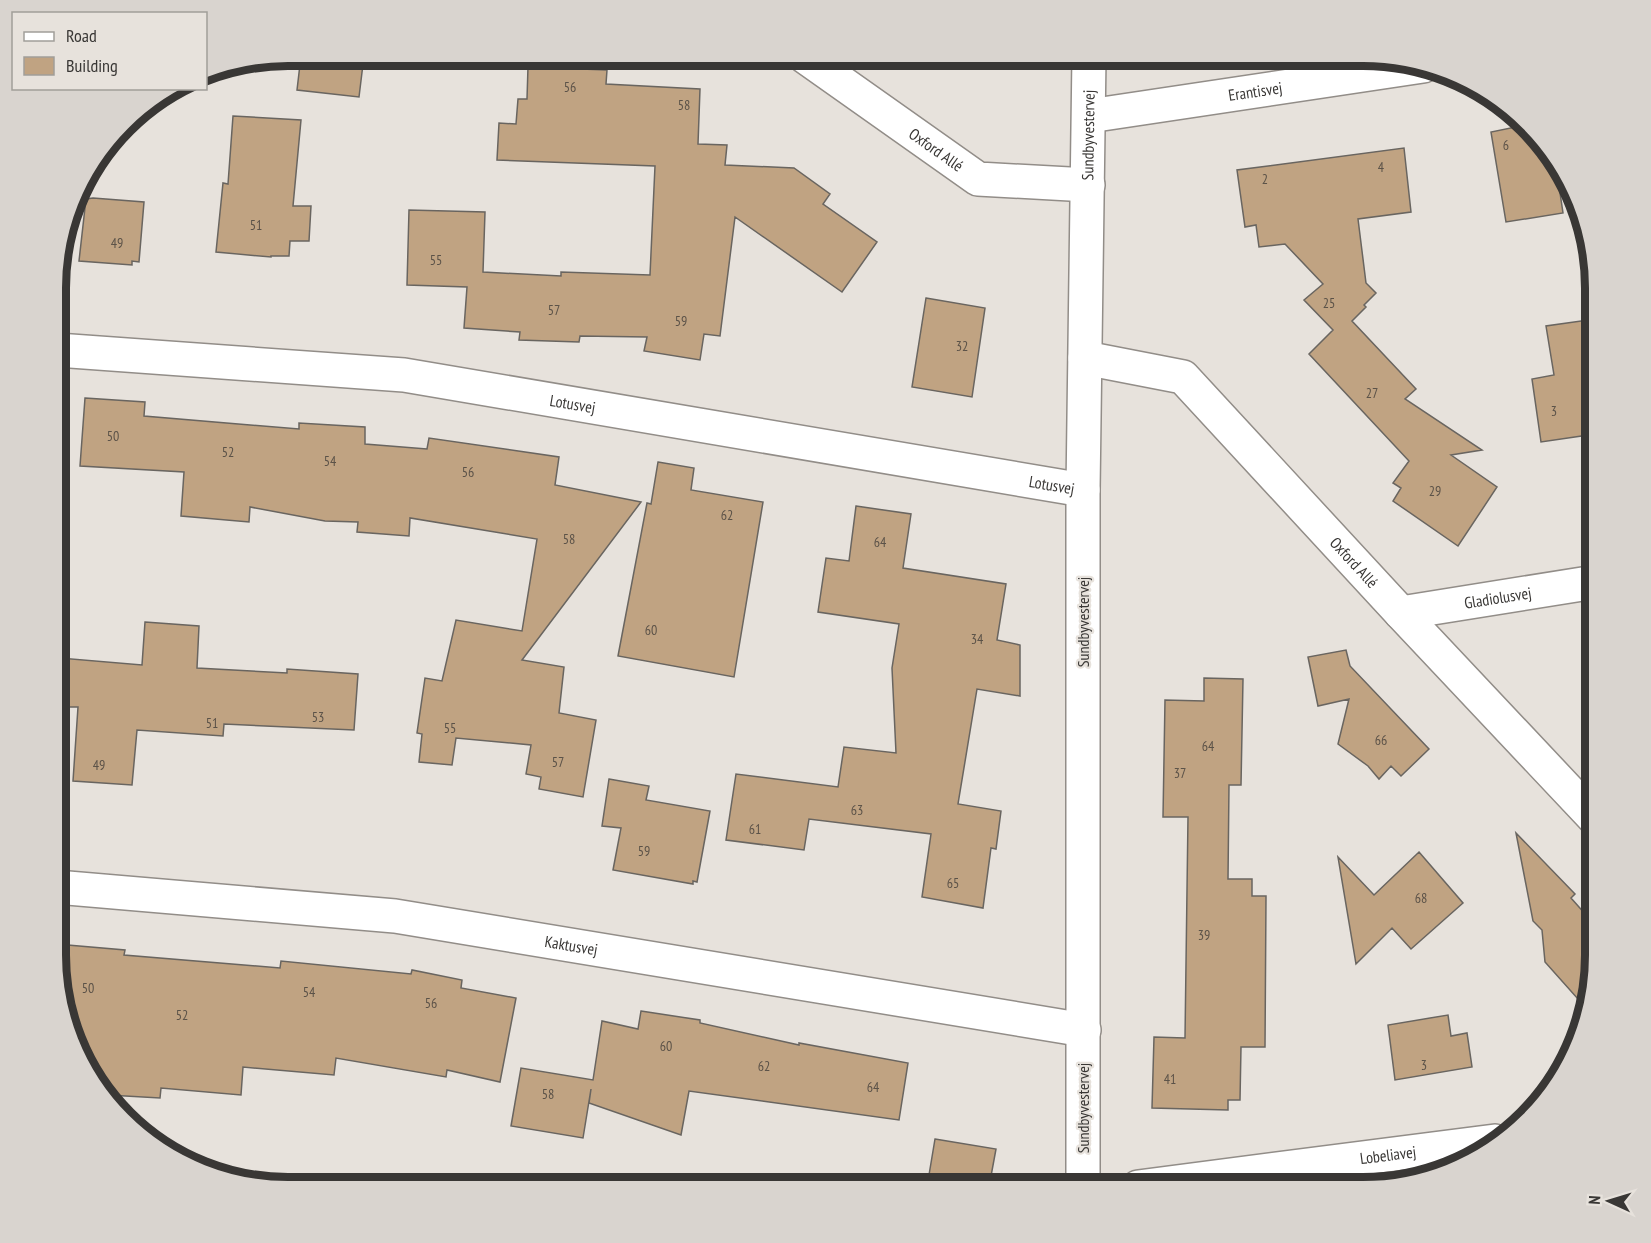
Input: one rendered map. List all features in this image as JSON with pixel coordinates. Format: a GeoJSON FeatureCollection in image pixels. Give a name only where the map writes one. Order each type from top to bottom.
{"type":"FeatureCollection","features":[{"type":"Feature","properties":{"kind":"street","name":"Oxford Allé"},"geometry":{"type":"LineString","coordinates":[[818,66],[978,179],[1088,185]]}},
{"type":"Feature","properties":{"kind":"street","name":"Sundbyvestervej"},"geometry":{"type":"LineString","coordinates":[[1083,1177],[1083,490],[1089,66]]}},
{"type":"Feature","properties":{"kind":"street","name":"Erantisvej"},"geometry":{"type":"LineString","coordinates":[[1089,116],[1401,69]]}},
{"type":"Feature","properties":{"kind":"street","name":"Lotusvej"},"geometry":{"type":"LineString","coordinates":[[66,351],[404,375],[1083,490]]}},
{"type":"Feature","properties":{"kind":"street","name":"Oxford Allé"},"geometry":{"type":"LineString","coordinates":[[1085,358],[1183,377],[1401,614],[1585,808]]}},
{"type":"Feature","properties":{"kind":"street","name":"Gladiolusvej"},"geometry":{"type":"LineString","coordinates":[[1401,614],[1585,584]]}},
{"type":"Feature","properties":{"kind":"street","name":"Kaktusvej"},"geometry":{"type":"LineString","coordinates":[[66,888],[395,916],[1084,1030]]}},
{"type":"Feature","properties":{"kind":"street","name":"Lobeliavej"},"geometry":{"type":"LineString","coordinates":[[1216,1177],[1481,1143]]}},
{"type":"Feature","properties":{"kind":"building"},"geometry":{"type":"Polygon","coordinates":[[[300,66],[363,66],[359,97],[297,90],[300,66]]]}},
{"type":"Feature","properties":{"kind":"building"},"geometry":{"type":"Polygon","coordinates":[[[528,67],[607,70],[606,84],[700,89],[698,144],[727,145],[725,165],[794,168],[830,194],[823,204],[877,242],[842,292],[735,217],[720,336],[704,334],[700,360],[644,351],[647,337],[580,336],[579,342],[519,340],[520,332],[464,328],[467,287],[407,285],[409,210],[485,212],[483,272],[561,276],[561,272],[650,275],[655,166],[497,160],[499,123],[516,124],[518,99],[527,99],[528,67]]]}},
{"type":"Feature","properties":{"kind":"building"},"geometry":{"type":"Polygon","coordinates":[[[233,116],[301,120],[293,206],[311,206],[309,241],[290,241],[289,256],[271,257],[216,252],[223,183],[228,184],[233,116]]]}},
{"type":"Feature","properties":{"kind":"building"},"geometry":{"type":"Polygon","coordinates":[[[1516,127],[1530,142],[1548,165],[1559,184],[1563,213],[1506,222],[1491,132],[1516,127]]]}},
{"type":"Feature","properties":{"kind":"building"},"geometry":{"type":"Polygon","coordinates":[[[1404,148],[1411,212],[1358,219],[1366,283],[1376,293],[1352,321],[1416,389],[1405,399],[1482,450],[1451,455],[1497,487],[1458,546],[1393,501],[1401,488],[1393,483],[1409,461],[1309,354],[1333,330],[1304,300],[1323,284],[1285,244],[1259,247],[1256,225],[1245,227],[1237,170],[1404,148]]]}},
{"type":"Feature","properties":{"kind":"building"},"geometry":{"type":"Polygon","coordinates":[[[86,199],[144,202],[139,262],[132,261],[132,265],[79,261],[86,199]]]}},
{"type":"Feature","properties":{"kind":"building"},"geometry":{"type":"Polygon","coordinates":[[[926,298],[985,308],[972,397],[912,387],[926,298]]]}},
{"type":"Feature","properties":{"kind":"building"},"geometry":{"type":"Polygon","coordinates":[[[1585,320],[1585,435],[1541,442],[1532,379],[1554,375],[1546,326],[1585,320]]]}},
{"type":"Feature","properties":{"kind":"building"},"geometry":{"type":"Polygon","coordinates":[[[85,398],[145,402],[144,416],[299,429],[299,423],[365,427],[365,444],[427,449],[429,438],[559,457],[555,485],[641,502],[522,660],[564,667],[559,713],[596,720],[583,797],[539,789],[541,777],[526,774],[531,745],[456,738],[452,765],[419,762],[422,734],[417,733],[425,678],[442,681],[456,620],[522,631],[537,539],[410,518],[409,536],[357,532],[358,522],[325,521],[250,507],[249,522],[181,516],[184,472],[80,466],[85,398]]]}},
{"type":"Feature","properties":{"kind":"building"},"geometry":{"type":"Polygon","coordinates":[[[658,462],[694,468],[691,490],[763,502],[734,677],[618,656],[647,503],[651,504],[658,462]]]}},
{"type":"Feature","properties":{"kind":"building"},"geometry":{"type":"Polygon","coordinates":[[[856,506],[911,514],[903,568],[1006,584],[997,640],[1020,645],[1020,696],[977,689],[958,804],[1001,811],[996,849],[991,848],[983,908],[922,897],[931,834],[809,819],[804,850],[726,840],[736,774],[838,787],[844,747],[896,753],[892,668],[899,624],[818,612],[826,558],[849,561],[856,506]]]}},
{"type":"Feature","properties":{"kind":"building"},"geometry":{"type":"Polygon","coordinates":[[[145,622],[199,626],[197,668],[287,673],[287,669],[358,674],[354,730],[224,724],[223,736],[137,730],[132,785],[73,781],[78,707],[66,707],[66,659],[142,665],[145,622]]]}},
{"type":"Feature","properties":{"kind":"building"},"geometry":{"type":"Polygon","coordinates":[[[1346,650],[1350,666],[1429,749],[1401,776],[1391,766],[1379,779],[1368,766],[1338,744],[1349,699],[1318,706],[1308,657],[1346,650]]]}},
{"type":"Feature","properties":{"kind":"building"},"geometry":{"type":"Polygon","coordinates":[[[1204,678],[1243,679],[1241,785],[1229,785],[1228,879],[1252,879],[1252,896],[1266,896],[1265,1047],[1241,1047],[1240,1100],[1228,1100],[1228,1110],[1152,1108],[1154,1037],[1185,1038],[1188,817],[1163,817],[1165,700],[1204,701],[1204,678]]]}},
{"type":"Feature","properties":{"kind":"building"},"geometry":{"type":"Polygon","coordinates":[[[609,779],[649,786],[646,800],[710,811],[697,882],[693,881],[693,884],[613,870],[621,828],[602,826],[609,779]]]}},
{"type":"Feature","properties":{"kind":"building"},"geometry":{"type":"Polygon","coordinates":[[[1516,833],[1575,894],[1571,898],[1585,914],[1585,969],[1580,1001],[1545,962],[1542,930],[1533,921],[1516,833]]]}},
{"type":"Feature","properties":{"kind":"building"},"geometry":{"type":"Polygon","coordinates":[[[1419,852],[1463,903],[1411,949],[1392,928],[1356,964],[1338,857],[1374,895],[1419,852]]]}},
{"type":"Feature","properties":{"kind":"building"},"geometry":{"type":"Polygon","coordinates":[[[66,945],[125,950],[124,955],[280,968],[281,961],[411,974],[412,970],[462,980],[461,988],[516,998],[500,1082],[447,1070],[446,1077],[336,1058],[334,1075],[243,1067],[241,1095],[161,1088],[160,1098],[116,1095],[103,1078],[83,1040],[70,998],[66,969],[66,945]]]}},
{"type":"Feature","properties":{"kind":"building"},"geometry":{"type":"Polygon","coordinates":[[[641,1011],[700,1020],[700,1023],[799,1045],[799,1043],[908,1063],[899,1120],[689,1091],[681,1135],[589,1103],[591,1089],[583,1138],[511,1126],[521,1068],[593,1080],[602,1021],[638,1029],[641,1011]]]}},
{"type":"Feature","properties":{"kind":"building"},"geometry":{"type":"Polygon","coordinates":[[[1448,1015],[1451,1036],[1467,1033],[1472,1067],[1395,1080],[1388,1025],[1448,1015]]]}},
{"type":"Feature","properties":{"kind":"building"},"geometry":{"type":"Polygon","coordinates":[[[935,1139],[996,1149],[991,1177],[929,1177],[935,1139]]]}}]}
